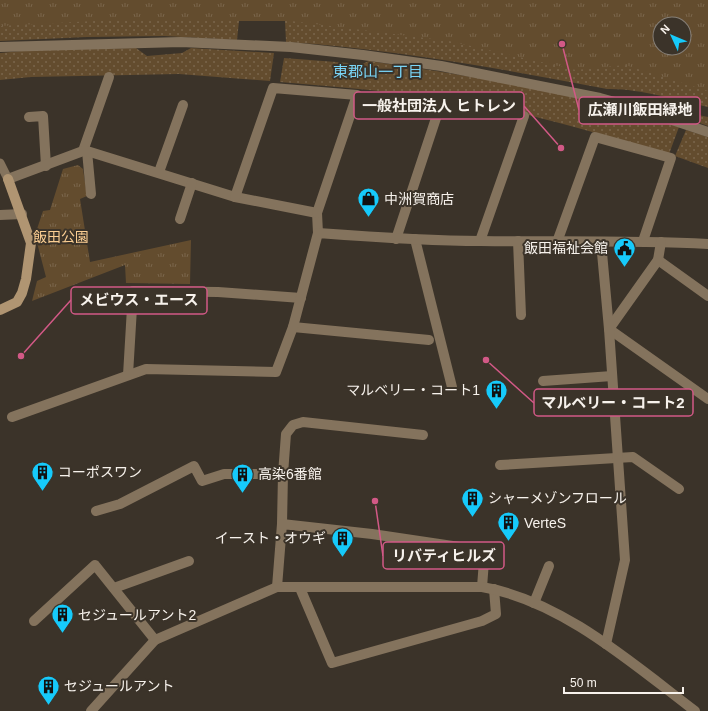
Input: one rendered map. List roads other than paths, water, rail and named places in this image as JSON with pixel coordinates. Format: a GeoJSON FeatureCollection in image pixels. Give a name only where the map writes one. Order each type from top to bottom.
{"type":"FeatureCollection","features":[{"type":"Feature","properties":{"kind":"street"},"geometry":{"type":"LineString","coordinates":[[0,47],[181,42],[292,47],[363,55],[441,66],[600,98],[633,107],[708,132]]}},
{"type":"Feature","properties":{"kind":"street"},"geometry":{"type":"LineString","coordinates":[[91,194],[85,151],[108,77]]}},
{"type":"Feature","properties":{"kind":"street"},"geometry":{"type":"LineString","coordinates":[[12,417],[146,369],[276,372],[294,327],[318,233],[317,213],[357,95],[273,88],[236,197]]}},
{"type":"Feature","properties":{"kind":"street"},"geometry":{"type":"LineString","coordinates":[[396,239],[442,100]]}},
{"type":"Feature","properties":{"kind":"street"},"geometry":{"type":"LineString","coordinates":[[159,172],[183,105]]}},
{"type":"Feature","properties":{"kind":"street"},"geometry":{"type":"LineString","coordinates":[[29,117],[43,116],[46,166]]}},
{"type":"Feature","properties":{"kind":"street"},"geometry":{"type":"LineString","coordinates":[[480,241],[524,116]]}},
{"type":"Feature","properties":{"kind":"street"},"geometry":{"type":"LineString","coordinates":[[557,242],[596,136],[671,158],[643,241]]}},
{"type":"Feature","properties":{"kind":"street"},"geometry":{"type":"LineString","coordinates":[[0,310],[17,302],[22,293],[26,279],[31,243],[22,214],[8,179],[85,151],[159,172],[236,197],[317,213]]}},
{"type":"Feature","properties":{"kind":"street"},"geometry":{"type":"LineString","coordinates":[[180,219],[192,183]]}},
{"type":"Feature","properties":{"kind":"street"},"geometry":{"type":"LineString","coordinates":[[0,215],[22,214]]}},
{"type":"Feature","properties":{"kind":"street"},"geometry":{"type":"LineString","coordinates":[[318,233],[396,239],[557,242],[643,241],[708,244]]}},
{"type":"Feature","properties":{"kind":"street"},"geometry":{"type":"LineString","coordinates":[[415,239],[452,388]]}},
{"type":"Feature","properties":{"kind":"street"},"geometry":{"type":"LineString","coordinates":[[518,241],[521,315]]}},
{"type":"Feature","properties":{"kind":"street"},"geometry":{"type":"LineString","coordinates":[[601,242],[619,458],[625,560],[606,644]]}},
{"type":"Feature","properties":{"kind":"street"},"geometry":{"type":"LineString","coordinates":[[609,328],[658,260],[661,242]]}},
{"type":"Feature","properties":{"kind":"street"},"geometry":{"type":"LineString","coordinates":[[658,260],[708,296]]}},
{"type":"Feature","properties":{"kind":"street"},"geometry":{"type":"LineString","coordinates":[[128,375],[133,291],[218,292],[301,298]]}},
{"type":"Feature","properties":{"kind":"street"},"geometry":{"type":"LineString","coordinates":[[294,327],[429,340]]}},
{"type":"Feature","properties":{"kind":"street"},"geometry":{"type":"LineString","coordinates":[[609,328],[708,399]]}},
{"type":"Feature","properties":{"kind":"street"},"geometry":{"type":"LineString","coordinates":[[543,381],[612,376]]}},
{"type":"Feature","properties":{"kind":"street"},"geometry":{"type":"LineString","coordinates":[[277,587],[282,524],[283,474],[286,434],[293,425],[303,422],[423,435]]}},
{"type":"Feature","properties":{"kind":"street"},"geometry":{"type":"LineString","coordinates":[[500,465],[633,457],[679,490]]}},
{"type":"Feature","properties":{"kind":"street"},"geometry":{"type":"LineString","coordinates":[[96,511],[120,504],[194,466],[202,481],[224,474],[283,474]]}},
{"type":"Feature","properties":{"kind":"street"},"geometry":{"type":"LineString","coordinates":[[282,524],[372,534],[466,548],[485,548],[482,587]]}},
{"type":"Feature","properties":{"kind":"street"},"geometry":{"type":"LineString","coordinates":[[114,588],[189,561]]}},
{"type":"Feature","properties":{"kind":"street"},"geometry":{"type":"LineString","coordinates":[[34,621],[95,565],[154,640]]}},
{"type":"Feature","properties":{"kind":"street"},"geometry":{"type":"LineString","coordinates":[[534,603],[549,566]]}},
{"type":"Feature","properties":{"kind":"street"},"geometry":{"type":"LineString","coordinates":[[92,711],[154,640],[277,587],[482,587],[494,589],[534,603],[582,627],[695,711]]}},
{"type":"Feature","properties":{"kind":"street"},"geometry":{"type":"LineString","coordinates":[[300,588],[332,663],[482,621],[496,614],[494,589]]}},
{"type":"Feature","properties":{"kind":"lane"},"geometry":{"type":"LineString","coordinates":[[0,164],[8,179]]}},
{"type":"Feature","properties":{"kind":"place","name":"広瀬川飯田緑地"},"geometry":{"type":"Point","coordinates":[562,44]}},
{"type":"Feature","properties":{"kind":"place","name":"一般社団法人 ヒトレン"},"geometry":{"type":"Point","coordinates":[561,148]}},
{"type":"Feature","properties":{"kind":"place","name":"中洲賀商店"},"geometry":{"type":"Point","coordinates":[369,218]}},
{"type":"Feature","properties":{"kind":"place","name":"飯田福祉会館"},"geometry":{"type":"Point","coordinates":[624,268]}},
{"type":"Feature","properties":{"kind":"place","name":"メビウス・エース"},"geometry":{"type":"Point","coordinates":[21,356]}},
{"type":"Feature","properties":{"kind":"place","name":"マルベリー・コート2"},"geometry":{"type":"Point","coordinates":[486,360]}},
{"type":"Feature","properties":{"kind":"place","name":"マルベリー・コート1"},"geometry":{"type":"Point","coordinates":[496,410]}},
{"type":"Feature","properties":{"kind":"place","name":"コーポスワン"},"geometry":{"type":"Point","coordinates":[43,492]}},
{"type":"Feature","properties":{"kind":"place","name":"高染6番館"},"geometry":{"type":"Point","coordinates":[242,494]}},
{"type":"Feature","properties":{"kind":"place","name":"リバティヒルズ"},"geometry":{"type":"Point","coordinates":[375,501]}},
{"type":"Feature","properties":{"kind":"place","name":"シャーメゾンフロール"},"geometry":{"type":"Point","coordinates":[473,518]}},
{"type":"Feature","properties":{"kind":"place","name":"VerteS"},"geometry":{"type":"Point","coordinates":[509,542]}},
{"type":"Feature","properties":{"kind":"place","name":"イースト・オウギ"},"geometry":{"type":"Point","coordinates":[342,558]}},
{"type":"Feature","properties":{"kind":"place","name":"セジュールアント2"},"geometry":{"type":"Point","coordinates":[62,634]}},
{"type":"Feature","properties":{"kind":"place","name":"セジュールアント"},"geometry":{"type":"Point","coordinates":[49,706]}},
{"type":"Feature","properties":{"kind":"district","name":"東郡山一丁目"},"geometry":{"type":"Point","coordinates":[378,71]}},
{"type":"Feature","properties":{"kind":"park label","name":"飯田公園"},"geometry":{"type":"Point","coordinates":[61,237]}}]}
